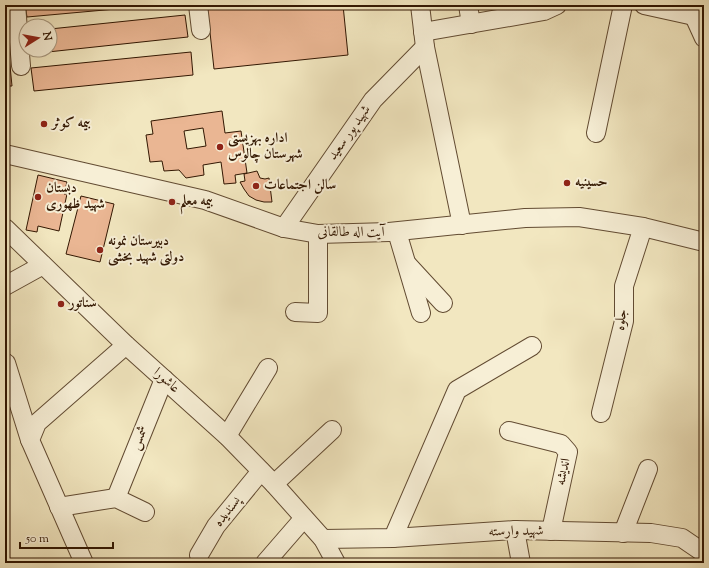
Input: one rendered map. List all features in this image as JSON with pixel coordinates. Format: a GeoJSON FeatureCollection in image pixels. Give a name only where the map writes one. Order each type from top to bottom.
{"type":"FeatureCollection","features":[{"type":"Feature","properties":{"kind":"street"},"geometry":{"type":"LineString","coordinates":[[16,5],[21,66]]}},
{"type":"Feature","properties":{"kind":"street"},"geometry":{"type":"LineString","coordinates":[[198,5],[201,30]]}},
{"type":"Feature","properties":{"kind":"street"},"geometry":{"type":"LineString","coordinates":[[420,5],[424,40],[462,226]]}},
{"type":"Feature","properties":{"kind":"street"},"geometry":{"type":"LineString","coordinates":[[468,5],[471,24]]}},
{"type":"Feature","properties":{"kind":"street"},"geometry":{"type":"LineString","coordinates":[[424,40],[515,11],[544,12],[557,5]]}},
{"type":"Feature","properties":{"kind":"street"},"geometry":{"type":"LineString","coordinates":[[596,133],[623,5]]}},
{"type":"Feature","properties":{"kind":"street"},"geometry":{"type":"LineString","coordinates":[[644,5],[696,10],[704,38]]}},
{"type":"Feature","properties":{"kind":"street","name":"شهید پور سعید"},"geometry":{"type":"LineString","coordinates":[[284,228],[373,100],[424,40]]}},
{"type":"Feature","properties":{"kind":"street","name":"آیت اله طالقانی"},"geometry":{"type":"LineString","coordinates":[[5,154],[205,200],[284,228],[318,234],[397,232],[526,218],[579,217],[643,227],[704,242]]}},
{"type":"Feature","properties":{"kind":"street","name":"جلوه"},"geometry":{"type":"LineString","coordinates":[[602,413],[624,321],[624,286],[643,227]]}},
{"type":"Feature","properties":{"kind":"street","name":"عاشورا"},"geometry":{"type":"LineString","coordinates":[[5,228],[126,345],[227,436],[260,472],[274,484],[323,539],[336,563]]}},
{"type":"Feature","properties":{"kind":"street"},"geometry":{"type":"LineString","coordinates":[[397,232],[421,313]]}},
{"type":"Feature","properties":{"kind":"street"},"geometry":{"type":"LineString","coordinates":[[295,312],[318,313],[318,234]]}},
{"type":"Feature","properties":{"kind":"street"},"geometry":{"type":"LineString","coordinates":[[406,263],[443,303]]}},
{"type":"Feature","properties":{"kind":"street"},"geometry":{"type":"LineString","coordinates":[[5,286],[43,265]]}},
{"type":"Feature","properties":{"kind":"street"},"geometry":{"type":"LineString","coordinates":[[30,440],[37,423],[126,345]]}},
{"type":"Feature","properties":{"kind":"street"},"geometry":{"type":"LineString","coordinates":[[392,538],[457,390],[532,346]]}},
{"type":"Feature","properties":{"kind":"street"},"geometry":{"type":"LineString","coordinates":[[6,363],[30,440],[84,563]]}},
{"type":"Feature","properties":{"kind":"street"},"geometry":{"type":"LineString","coordinates":[[227,436],[268,368]]}},
{"type":"Feature","properties":{"kind":"street","name":"شمس"},"geometry":{"type":"LineString","coordinates":[[116,498],[164,378]]}},
{"type":"Feature","properties":{"kind":"street"},"geometry":{"type":"LineString","coordinates":[[274,484],[332,430]]}},
{"type":"Feature","properties":{"kind":"street","name":"اندیشه"},"geometry":{"type":"LineString","coordinates":[[509,431],[562,444],[568,452],[551,531]]}},
{"type":"Feature","properties":{"kind":"street"},"geometry":{"type":"LineString","coordinates":[[623,533],[648,469]]}},
{"type":"Feature","properties":{"kind":"street","name":"پسندیده"},"geometry":{"type":"LineString","coordinates":[[199,555],[216,526],[260,472]]}},
{"type":"Feature","properties":{"kind":"street"},"geometry":{"type":"LineString","coordinates":[[59,507],[116,498],[145,512]]}},
{"type":"Feature","properties":{"kind":"street"},"geometry":{"type":"LineString","coordinates":[[265,563],[304,518]]}},
{"type":"Feature","properties":{"kind":"street"},"geometry":{"type":"LineString","coordinates":[[515,530],[521,563]]}},
{"type":"Feature","properties":{"kind":"street","name":"شهید وارسته"},"geometry":{"type":"LineString","coordinates":[[323,539],[392,538],[515,530],[651,533],[682,538],[704,553]]}},
{"type":"Feature","properties":{"kind":"building"},"geometry":{"type":"Polygon","coordinates":[[[25,5],[160,5],[27,17],[25,5]]]}},
{"type":"Feature","properties":{"kind":"building"},"geometry":{"type":"Polygon","coordinates":[[[207,5],[343,5],[348,55],[214,69],[207,5]]]}},
{"type":"Feature","properties":{"kind":"building"},"geometry":{"type":"Polygon","coordinates":[[[5,15],[12,86],[5,86],[5,15]]]}},
{"type":"Feature","properties":{"kind":"building"},"geometry":{"type":"Polygon","coordinates":[[[185,15],[188,37],[58,51],[58,28],[185,15]]]}},
{"type":"Feature","properties":{"kind":"building"},"geometry":{"type":"Polygon","coordinates":[[[191,52],[193,75],[34,91],[31,68],[191,52]]]}},
{"type":"Feature","properties":{"kind":"building","name":"اداره بهزیستی شهرستان چالوس"},"geometry":{"type":"Polygon","coordinates":[[[222,111],[225,133],[241,131],[247,173],[235,175],[236,183],[224,184],[221,162],[203,165],[204,175],[186,178],[179,170],[164,171],[162,161],[150,162],[146,135],[153,134],[151,121],[222,111]],[[203,128],[184,131],[187,149],[206,146],[203,128]]]}},
{"type":"Feature","properties":{"kind":"building","name":"سالن اجتماعات"},"geometry":{"type":"Polygon","coordinates":[[[257,171],[260,178],[269,178],[272,202],[256,200],[249,196],[240,182],[245,181],[244,174],[257,171]]]}},
{"type":"Feature","properties":{"kind":"building"},"geometry":{"type":"Polygon","coordinates":[[[38,175],[67,182],[64,194],[67,194],[59,231],[38,226],[37,232],[26,230],[38,175]]]}},
{"type":"Feature","properties":{"kind":"building"},"geometry":{"type":"Polygon","coordinates":[[[81,196],[114,204],[100,262],[66,254],[81,196]]]}},
{"type":"Feature","properties":{"kind":"place","name":"بیمه کوثر"},"geometry":{"type":"Point","coordinates":[44,124]}},
{"type":"Feature","properties":{"kind":"place","name":"اداره بهزیستی شهرستان چالوس"},"geometry":{"type":"Point","coordinates":[220,147]}},
{"type":"Feature","properties":{"kind":"place","name":"حسینیه"},"geometry":{"type":"Point","coordinates":[567,183]}},
{"type":"Feature","properties":{"kind":"place","name":"سالن اجتماعات"},"geometry":{"type":"Point","coordinates":[256,186]}},
{"type":"Feature","properties":{"kind":"place","name":"دبستان شهید ظهوری"},"geometry":{"type":"Point","coordinates":[38,197]}},
{"type":"Feature","properties":{"kind":"place","name":"بیمه معلم"},"geometry":{"type":"Point","coordinates":[172,202]}},
{"type":"Feature","properties":{"kind":"place","name":"دبیرستان نمونه دولتی شهید بخشی"},"geometry":{"type":"Point","coordinates":[100,250]}},
{"type":"Feature","properties":{"kind":"place","name":"سناتور"},"geometry":{"type":"Point","coordinates":[61,304]}}]}
